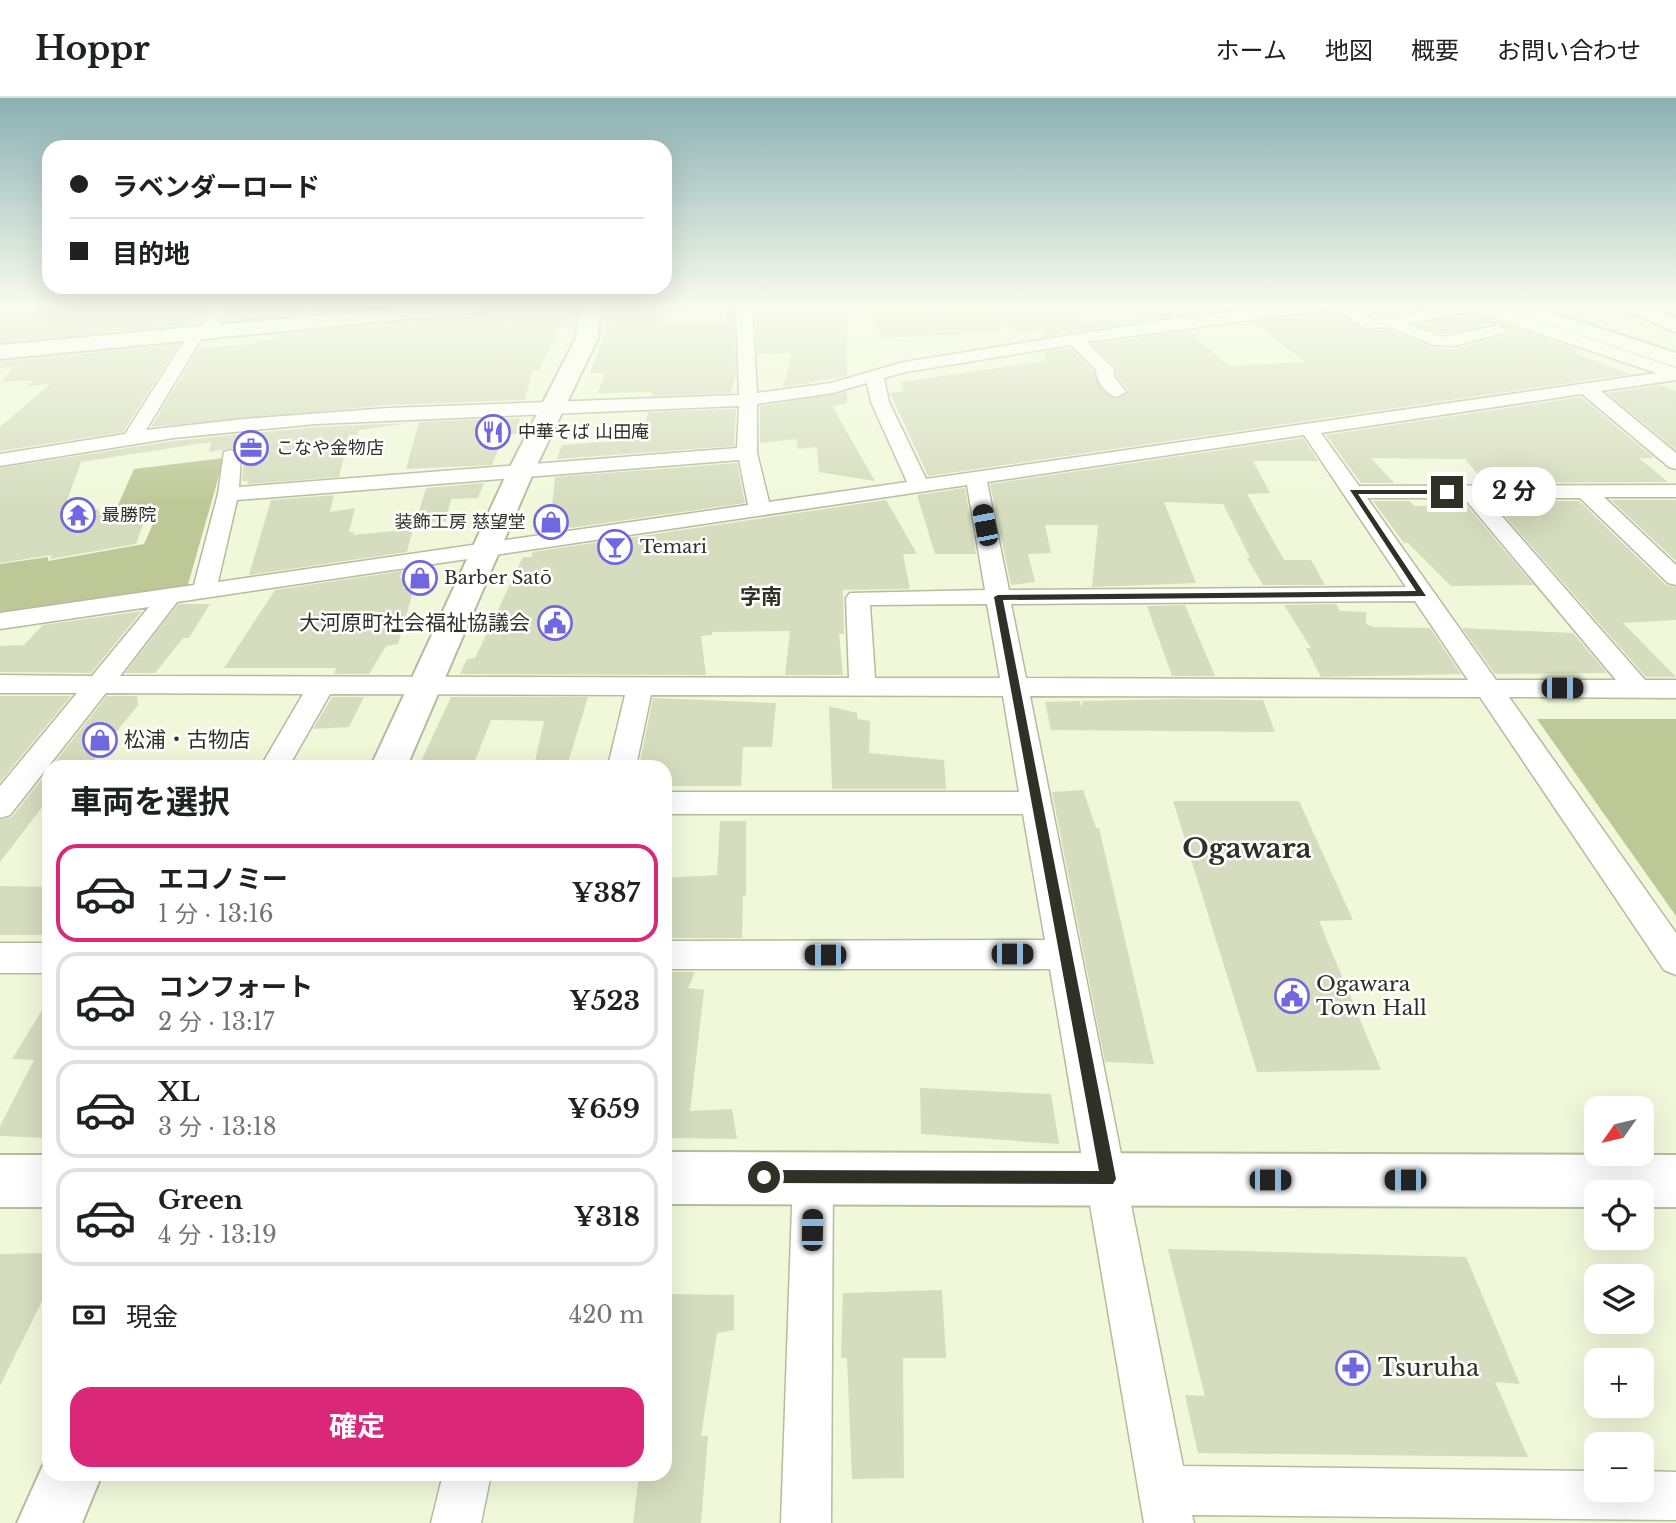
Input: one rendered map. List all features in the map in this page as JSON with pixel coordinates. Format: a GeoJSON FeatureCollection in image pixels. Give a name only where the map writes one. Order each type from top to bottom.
{"type":"FeatureCollection","features":[{"type":"Feature","properties":{"kind":"street"},"geometry":{"type":"LineString","coordinates":[[131,439],[176,372]]}},
{"type":"Feature","properties":{"kind":"street"},"geometry":{"type":"LineString","coordinates":[[392,760],[521,471],[570,372]]}},
{"type":"Feature","properties":{"kind":"street"},"geometry":{"type":"LineString","coordinates":[[748,372],[747,453],[760,509]]}},
{"type":"Feature","properties":{"kind":"street"},"geometry":{"type":"LineString","coordinates":[[0,460],[47,456],[172,432],[352,416],[747,400],[800,394],[891,372]]}},
{"type":"Feature","properties":{"kind":"street"},"geometry":{"type":"LineString","coordinates":[[1105,372],[1105,377],[1117,391]]}},
{"type":"Feature","properties":{"kind":"street"},"geometry":{"type":"LineString","coordinates":[[0,621],[1676,374]]}},
{"type":"Feature","properties":{"kind":"street"},"geometry":{"type":"LineString","coordinates":[[875,377],[880,402],[919,485]]}},
{"type":"Feature","properties":{"kind":"street"},"geometry":{"type":"LineString","coordinates":[[1587,388],[1676,463]]}},
{"type":"Feature","properties":{"kind":"street"},"geometry":{"type":"LineString","coordinates":[[1308,428],[1674,955]]}},
{"type":"Feature","properties":{"kind":"street"},"geometry":{"type":"LineString","coordinates":[[228,494],[747,453]]}},
{"type":"Feature","properties":{"kind":"street"},"geometry":{"type":"LineString","coordinates":[[204,592],[228,494],[231,456]]}},
{"type":"Feature","properties":{"kind":"street"},"geometry":{"type":"LineString","coordinates":[[976,477],[1108,1179],[1166,1507],[1676,1496]]}},
{"type":"Feature","properties":{"kind":"street"},"geometry":{"type":"LineString","coordinates":[[1353,492],[1676,491]]}},
{"type":"Feature","properties":{"kind":"street"},"geometry":{"type":"LineString","coordinates":[[1470,492],[1637,688]]}},
{"type":"Feature","properties":{"kind":"street"},"geometry":{"type":"LineString","coordinates":[[1586,492],[1676,578]]}},
{"type":"Feature","properties":{"kind":"street"},"geometry":{"type":"LineString","coordinates":[[862,688],[858,598],[1423,594]]}},
{"type":"Feature","properties":{"kind":"street"},"geometry":{"type":"LineString","coordinates":[[0,807],[169,597]]}},
{"type":"Feature","properties":{"kind":"street"},"geometry":{"type":"LineString","coordinates":[[3,688],[99,685],[1676,689]]}},
{"type":"Feature","properties":{"kind":"street"},"geometry":{"type":"LineString","coordinates":[[278,760],[321,686]]}},
{"type":"Feature","properties":{"kind":"street"},"geometry":{"type":"LineString","coordinates":[[623,760],[640,687]]}},
{"type":"Feature","properties":{"kind":"street"},"geometry":{"type":"LineString","coordinates":[[672,803],[1037,803]]}},
{"type":"Feature","properties":{"kind":"street"},"geometry":{"type":"LineString","coordinates":[[672,955],[1066,954]]}},
{"type":"Feature","properties":{"kind":"street"},"geometry":{"type":"LineString","coordinates":[[0,958],[42,958]]}},
{"type":"Feature","properties":{"kind":"street"},"geometry":{"type":"LineString","coordinates":[[806,1523],[813,1177]]}},
{"type":"Feature","properties":{"kind":"street"},"geometry":{"type":"LineString","coordinates":[[672,1178],[1676,1181]]}},
{"type":"Feature","properties":{"kind":"street"},"geometry":{"type":"LineString","coordinates":[[0,1181],[42,1181]]}},
{"type":"Feature","properties":{"kind":"street"},"geometry":{"type":"LineString","coordinates":[[49,1523],[68,1481]]}},
{"type":"Feature","properties":{"kind":"street"},"geometry":{"type":"LineString","coordinates":[[456,1523],[465,1481]]}},
{"type":"Feature","properties":{"kind":"green space"},"geometry":{"type":"Polygon","coordinates":[[[224,458],[187,588],[0,615],[0,564],[48,557],[48,561],[144,544],[160,508],[115,512],[134,469],[224,458]]]}},
{"type":"Feature","properties":{"kind":"green space"},"geometry":{"type":"Polygon","coordinates":[[[1537,719],[1676,719],[1676,916],[1537,719]]]}},
{"type":"Feature","properties":{"kind":"building"},"geometry":{"type":"Polygon","coordinates":[[[9,372],[162,372],[123,432],[0,451],[0,427],[50,384],[28,386],[34,380],[1,382],[9,372]]]}},
{"type":"Feature","properties":{"kind":"building"},"geometry":{"type":"Polygon","coordinates":[[[185,372],[532,372],[525,400],[388,405],[151,427],[185,372]]]}},
{"type":"Feature","properties":{"kind":"building"},"geometry":{"type":"Polygon","coordinates":[[[736,372],[736,375],[731,393],[652,396],[652,392],[598,393],[605,373],[590,373],[736,372]]]}},
{"type":"Feature","properties":{"kind":"building"},"geometry":{"type":"Polygon","coordinates":[[[787,372],[847,372],[847,376],[783,387],[787,372]]]}},
{"type":"Feature","properties":{"kind":"building"},"geometry":{"type":"Polygon","coordinates":[[[972,372],[1093,372],[1104,392],[1118,399],[1128,390],[1117,372],[1624,372],[1630,374],[928,476],[890,393],[904,391],[900,382],[972,372]]]}},
{"type":"Feature","properties":{"kind":"building"},"geometry":{"type":"Polygon","coordinates":[[[1659,385],[1676,391],[1676,450],[1607,393],[1659,385]]]}},
{"type":"Feature","properties":{"kind":"building"},"geometry":{"type":"Polygon","coordinates":[[[847,392],[847,403],[832,406],[875,481],[819,472],[817,447],[798,449],[796,439],[760,443],[760,406],[847,392]]]}},
{"type":"Feature","properties":{"kind":"building"},"geometry":{"type":"Polygon","coordinates":[[[1581,397],[1654,458],[1639,458],[1668,482],[1485,483],[1465,459],[1371,458],[1394,483],[1361,483],[1326,435],[1581,397]]]}},
{"type":"Feature","properties":{"kind":"building"},"geometry":{"type":"Polygon","coordinates":[[[736,409],[734,446],[557,459],[562,445],[642,439],[648,412],[736,409]]]}},
{"type":"Feature","properties":{"kind":"building"},"geometry":{"type":"Polygon","coordinates":[[[520,418],[516,434],[504,435],[492,465],[406,469],[419,422],[520,418]]]}},
{"type":"Feature","properties":{"kind":"building"},"geometry":{"type":"Polygon","coordinates":[[[411,423],[359,430],[357,435],[349,435],[339,477],[247,484],[248,481],[242,481],[243,467],[250,452],[241,453],[239,447],[209,452],[211,442],[81,462],[62,514],[98,509],[100,515],[148,511],[136,544],[50,559],[52,555],[0,563],[0,468],[173,441],[316,427],[411,423]]]}},
{"type":"Feature","properties":{"kind":"building"},"geometry":{"type":"Polygon","coordinates":[[[1303,438],[1318,461],[1253,461],[1270,493],[1247,494],[1284,560],[1311,560],[1325,585],[1263,585],[1247,558],[1250,558],[1223,504],[1164,502],[1196,583],[1092,587],[1098,525],[1045,525],[1051,553],[1028,554],[1035,582],[1011,585],[990,484],[1303,438]]]}},
{"type":"Feature","properties":{"kind":"building"},"geometry":{"type":"Polygon","coordinates":[[[737,463],[745,503],[535,533],[537,518],[551,516],[555,477],[737,463]]]}},
{"type":"Feature","properties":{"kind":"building"},"geometry":{"type":"Polygon","coordinates":[[[484,483],[478,498],[451,499],[446,521],[416,523],[426,488],[484,483]]]}},
{"type":"Feature","properties":{"kind":"building"},"geometry":{"type":"Polygon","coordinates":[[[965,488],[976,554],[935,554],[917,495],[965,488]]]}},
{"type":"Feature","properties":{"kind":"building"},"geometry":{"type":"Polygon","coordinates":[[[334,495],[330,512],[355,508],[349,532],[354,532],[353,535],[413,529],[407,552],[249,575],[271,500],[334,495]]]}},
{"type":"Feature","properties":{"kind":"building"},"geometry":{"type":"Polygon","coordinates":[[[886,500],[917,554],[903,554],[910,589],[843,590],[844,634],[839,634],[843,675],[785,675],[790,631],[712,632],[712,635],[701,636],[706,675],[460,674],[467,659],[475,658],[523,557],[532,557],[532,552],[886,500]]]}},
{"type":"Feature","properties":{"kind":"building"},"geometry":{"type":"Polygon","coordinates":[[[1611,500],[1676,500],[1676,561],[1611,500]]]}},
{"type":"Feature","properties":{"kind":"building"},"geometry":{"type":"Polygon","coordinates":[[[1373,501],[1409,501],[1415,506],[1467,506],[1534,585],[1451,586],[1408,543],[1404,543],[1373,501]]]}},
{"type":"Feature","properties":{"kind":"building"},"geometry":{"type":"Polygon","coordinates":[[[1500,501],[1579,501],[1666,585],[1676,587],[1676,620],[1623,623],[1676,677],[1646,677],[1496,506],[1505,506],[1500,501]]]}},
{"type":"Feature","properties":{"kind":"building"},"geometry":{"type":"Polygon","coordinates":[[[402,571],[400,578],[407,578],[403,588],[414,588],[398,644],[386,646],[369,674],[334,674],[336,668],[224,668],[275,590],[402,571]]]}},
{"type":"Feature","properties":{"kind":"building"},"geometry":{"type":"Polygon","coordinates":[[[178,604],[210,604],[189,638],[183,638],[155,673],[125,673],[178,604]]]}},
{"type":"Feature","properties":{"kind":"building"},"geometry":{"type":"Polygon","coordinates":[[[1336,604],[1340,611],[1366,612],[1366,624],[1373,627],[1430,628],[1461,674],[1321,677],[1306,648],[1311,648],[1284,605],[1336,604]]]}},
{"type":"Feature","properties":{"kind":"building"},"geometry":{"type":"Polygon","coordinates":[[[1185,605],[1215,676],[1172,676],[1147,606],[1185,605]]]}},
{"type":"Feature","properties":{"kind":"building"},"geometry":{"type":"Polygon","coordinates":[[[142,611],[91,673],[0,672],[0,646],[24,645],[43,625],[142,611]]]}},
{"type":"Feature","properties":{"kind":"building"},"geometry":{"type":"Polygon","coordinates":[[[1462,628],[1573,633],[1607,673],[1495,674],[1462,628]]]}},
{"type":"Feature","properties":{"kind":"building"},"geometry":{"type":"Polygon","coordinates":[[[0,696],[71,696],[0,782],[0,696]]]}},
{"type":"Feature","properties":{"kind":"building"},"geometry":{"type":"Polygon","coordinates":[[[107,696],[137,696],[138,705],[94,760],[57,760],[107,696]]]}},
{"type":"Feature","properties":{"kind":"building"},"geometry":{"type":"Polygon","coordinates":[[[332,697],[364,697],[349,727],[313,729],[332,697]]]}},
{"type":"Feature","properties":{"kind":"building"},"geometry":{"type":"Polygon","coordinates":[[[451,697],[588,697],[569,760],[535,760],[544,721],[491,720],[475,760],[422,760],[451,697]]]}},
{"type":"Feature","properties":{"kind":"building"},"geometry":{"type":"Polygon","coordinates":[[[653,698],[776,703],[772,747],[743,747],[741,786],[672,786],[672,760],[640,760],[653,698]]]}},
{"type":"Feature","properties":{"kind":"building"},"geometry":{"type":"Polygon","coordinates":[[[1263,700],[1275,732],[1051,730],[1045,702],[1080,701],[1081,707],[1083,701],[1263,700]]]}},
{"type":"Feature","properties":{"kind":"building"},"geometry":{"type":"Polygon","coordinates":[[[829,706],[857,713],[857,719],[870,721],[869,753],[944,760],[946,789],[832,789],[829,706]]]}},
{"type":"Feature","properties":{"kind":"building"},"geometry":{"type":"Polygon","coordinates":[[[42,779],[42,807],[0,862],[0,820],[12,817],[42,779]]]}},
{"type":"Feature","properties":{"kind":"building"},"geometry":{"type":"Polygon","coordinates":[[[1083,790],[1096,828],[1099,828],[1154,1064],[1105,1062],[1052,792],[1083,790]]]}},
{"type":"Feature","properties":{"kind":"building","name":"Ogawara Town Hall"},"geometry":{"type":"Polygon","coordinates":[[[1173,801],[1299,801],[1353,920],[1319,921],[1381,1070],[1257,1072],[1173,801]]]}},
{"type":"Feature","properties":{"kind":"building"},"geometry":{"type":"Polygon","coordinates":[[[720,821],[746,821],[746,895],[743,896],[742,938],[672,938],[672,878],[717,875],[720,821]]]}},
{"type":"Feature","properties":{"kind":"building"},"geometry":{"type":"Polygon","coordinates":[[[0,886],[42,887],[42,935],[0,935],[0,886]]]}},
{"type":"Feature","properties":{"kind":"building"},"geometry":{"type":"Polygon","coordinates":[[[672,972],[695,972],[688,988],[704,990],[690,1111],[732,1109],[737,1139],[672,1138],[672,972]]]}},
{"type":"Feature","properties":{"kind":"building"},"geometry":{"type":"Polygon","coordinates":[[[42,1010],[42,1138],[0,1136],[0,1126],[34,1060],[12,1059],[42,1010]]]}},
{"type":"Feature","properties":{"kind":"building"},"geometry":{"type":"Polygon","coordinates":[[[920,1088],[1051,1094],[1059,1144],[921,1134],[920,1088]]]}},
{"type":"Feature","properties":{"kind":"building"},"geometry":{"type":"Polygon","coordinates":[[[1168,1249],[1466,1257],[1520,1384],[1495,1382],[1528,1457],[1198,1453],[1185,1395],[1205,1396],[1168,1249]]]}},
{"type":"Feature","properties":{"kind":"building"},"geometry":{"type":"Polygon","coordinates":[[[42,1253],[42,1301],[0,1386],[0,1254],[42,1253]]]}},
{"type":"Feature","properties":{"kind":"building"},"geometry":{"type":"Polygon","coordinates":[[[942,1290],[946,1358],[903,1358],[904,1478],[852,1479],[847,1358],[841,1358],[843,1293],[942,1290]]]}},
{"type":"Feature","properties":{"kind":"building"},"geometry":{"type":"Polygon","coordinates":[[[672,1294],[734,1295],[734,1330],[717,1333],[701,1436],[708,1436],[701,1523],[633,1523],[638,1481],[672,1481],[672,1294]]]}},
{"type":"Feature","properties":{"kind":"place","name":"中華そば 山田庵"},"geometry":{"type":"Point","coordinates":[493,432]}},
{"type":"Feature","properties":{"kind":"place","name":"こなや金物店"},"geometry":{"type":"Point","coordinates":[251,448]}},
{"type":"Feature","properties":{"kind":"place","name":"最勝院"},"geometry":{"type":"Point","coordinates":[78,515]}},
{"type":"Feature","properties":{"kind":"place","name":"装飾工房 慈望堂"},"geometry":{"type":"Point","coordinates":[551,522]}},
{"type":"Feature","properties":{"kind":"place","name":"Temari"},"geometry":{"type":"Point","coordinates":[615,547]}},
{"type":"Feature","properties":{"kind":"place","name":"Barber Satō"},"geometry":{"type":"Point","coordinates":[420,578]}},
{"type":"Feature","properties":{"kind":"place","name":"大河原町社会福祉協議会"},"geometry":{"type":"Point","coordinates":[555,623]}},
{"type":"Feature","properties":{"kind":"place","name":"松浦・古物店"},"geometry":{"type":"Point","coordinates":[100,740]}},
{"type":"Feature","properties":{"kind":"place","name":"Ogawara Town Hall"},"geometry":{"type":"Point","coordinates":[1292,996]}},
{"type":"Feature","properties":{"kind":"place","name":"Tsuruha"},"geometry":{"type":"Point","coordinates":[1353,1368]}},
{"type":"Feature","properties":{"kind":"district","name":"字南"},"geometry":{"type":"Point","coordinates":[761,597]}},
{"type":"Feature","properties":{"kind":"district","name":"Ogawara"},"geometry":{"type":"Point","coordinates":[1247,848]}},
{"type":"Feature","properties":{"kind":"route"},"geometry":{"type":"LineString","coordinates":[[764,1177],[1108,1179],[998,597],[1423,594],[1353,492],[1447,492]]}}]}
